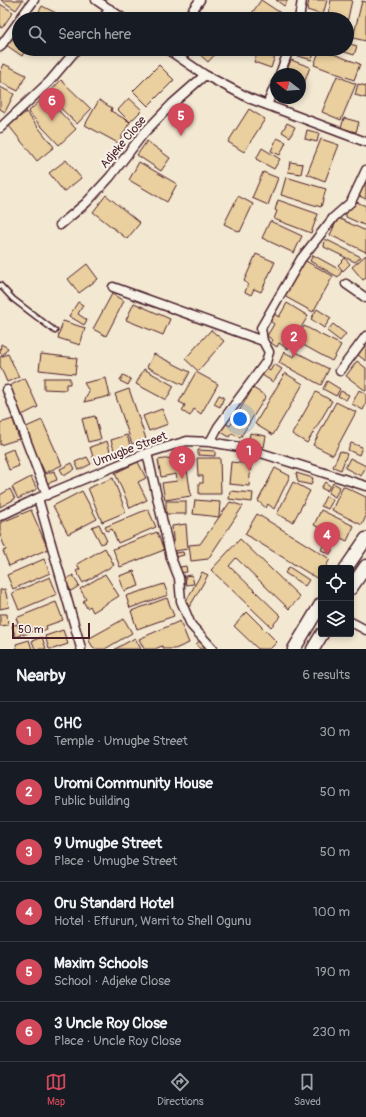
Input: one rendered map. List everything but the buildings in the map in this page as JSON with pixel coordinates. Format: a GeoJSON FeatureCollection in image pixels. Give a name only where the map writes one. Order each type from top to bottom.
{"type":"FeatureCollection","features":[{"type":"Feature","properties":{"kind":"main road"},"geometry":{"type":"LineString","coordinates":[[348,565],[366,538]]}},
{"type":"Feature","properties":{"kind":"main road"},"geometry":{"type":"LineString","coordinates":[[354,584],[366,566]]}},
{"type":"Feature","properties":{"kind":"main road"},"geometry":{"type":"LineString","coordinates":[[294,649],[318,609]]}},
{"type":"Feature","properties":{"kind":"main road"},"geometry":{"type":"LineString","coordinates":[[313,649],[320,637]]}},
{"type":"Feature","properties":{"kind":"street"},"geometry":{"type":"LineString","coordinates":[[26,12],[34,0]]}},
{"type":"Feature","properties":{"kind":"street"},"geometry":{"type":"LineString","coordinates":[[96,0],[113,12]]}},
{"type":"Feature","properties":{"kind":"street"},"geometry":{"type":"LineString","coordinates":[[191,12],[200,0]]}},
{"type":"Feature","properties":{"kind":"street"},"geometry":{"type":"LineString","coordinates":[[300,12],[302,0]]}},
{"type":"Feature","properties":{"kind":"street"},"geometry":{"type":"LineString","coordinates":[[0,47],[12,31]]}},
{"type":"Feature","properties":{"kind":"street"},"geometry":{"type":"LineString","coordinates":[[0,128],[49,82],[71,56]]}},
{"type":"Feature","properties":{"kind":"street"},"geometry":{"type":"LineString","coordinates":[[177,56],[205,75],[251,99],[366,142]]}},
{"type":"Feature","properties":{"kind":"street"},"geometry":{"type":"LineString","coordinates":[[282,68],[286,56]]}},
{"type":"Feature","properties":{"kind":"street","name":"Adjeke Close"},"geometry":{"type":"LineString","coordinates":[[60,226],[86,203],[105,182],[143,134],[172,104],[205,75]]}},
{"type":"Feature","properties":{"kind":"street"},"geometry":{"type":"LineString","coordinates":[[267,105],[270,98]]}},
{"type":"Feature","properties":{"kind":"street"},"geometry":{"type":"LineString","coordinates":[[210,442],[218,427],[266,362],[269,352],[263,341],[261,328],[301,260],[334,217],[351,202],[366,170]]}},
{"type":"Feature","properties":{"kind":"street"},"geometry":{"type":"LineString","coordinates":[[346,284],[366,298]]}},
{"type":"Feature","properties":{"kind":"street"},"geometry":{"type":"LineString","coordinates":[[113,287],[263,341]]}},
{"type":"Feature","properties":{"kind":"street"},"geometry":{"type":"LineString","coordinates":[[340,371],[366,336]]}},
{"type":"Feature","properties":{"kind":"street"},"geometry":{"type":"LineString","coordinates":[[7,390],[47,495]]}},
{"type":"Feature","properties":{"kind":"street","name":"Umugbe Street"},"geometry":{"type":"LineString","coordinates":[[0,516],[38,498],[147,453],[187,441],[210,442],[245,448],[366,486]]}},
{"type":"Feature","properties":{"kind":"street"},"geometry":{"type":"LineString","coordinates":[[147,453],[171,558],[179,578],[181,601],[191,625],[213,649]]}},
{"type":"Feature","properties":{"kind":"street"},"geometry":{"type":"LineString","coordinates":[[38,498],[81,648]]}},
{"type":"Feature","properties":{"kind":"street"},"geometry":{"type":"LineString","coordinates":[[354,624],[366,630]]}},
{"type":"Feature","properties":{"kind":"lane"},"geometry":{"type":"LineString","coordinates":[[0,286],[13,299],[54,331]]}},
{"type":"Feature","properties":{"kind":"place","name":"3 Uncle Roy Close"},"geometry":{"type":"Point","coordinates":[52,121]}},
{"type":"Feature","properties":{"kind":"place","name":"Maxim Schools"},"geometry":{"type":"Point","coordinates":[181,136]}},
{"type":"Feature","properties":{"kind":"place","name":"Uromi Community House"},"geometry":{"type":"Point","coordinates":[294,357]}},
{"type":"Feature","properties":{"kind":"place","name":"CHC"},"geometry":{"type":"Point","coordinates":[249,471]}},
{"type":"Feature","properties":{"kind":"place","name":"9 Umugbe Street"},"geometry":{"type":"Point","coordinates":[182,479]}},
{"type":"Feature","properties":{"kind":"place","name":"Oru Standard Hotel"},"geometry":{"type":"Point","coordinates":[327,555]}}]}
